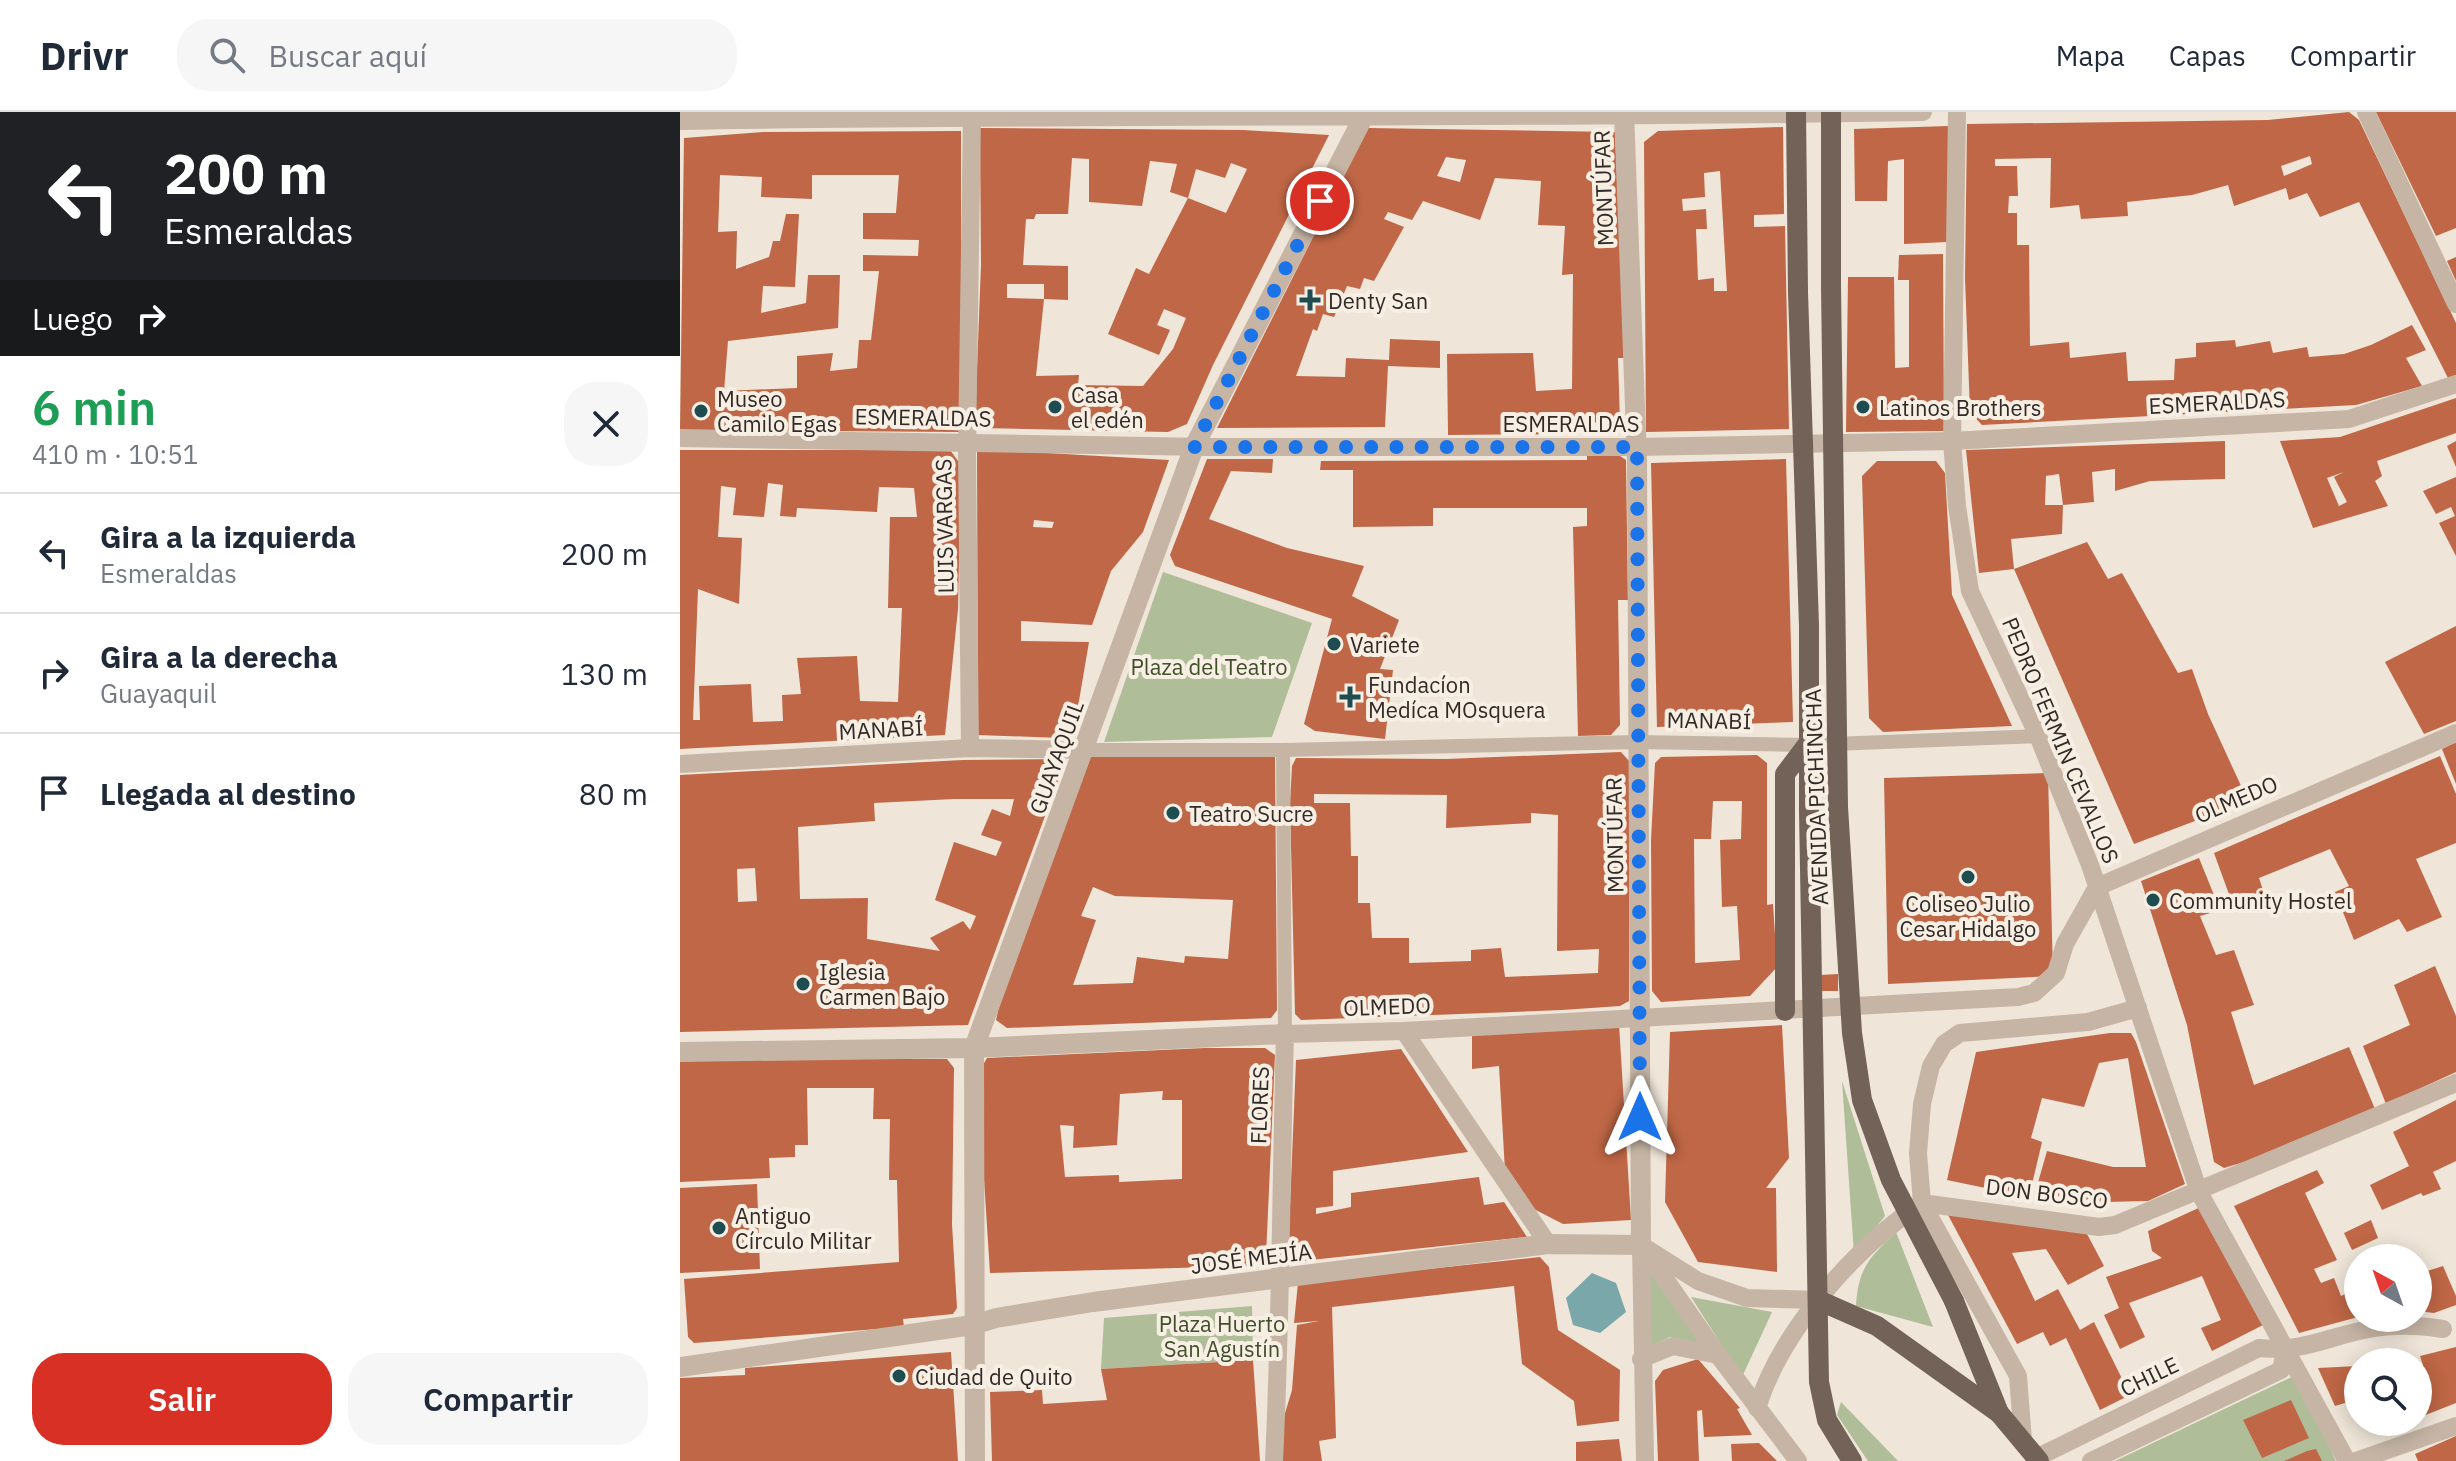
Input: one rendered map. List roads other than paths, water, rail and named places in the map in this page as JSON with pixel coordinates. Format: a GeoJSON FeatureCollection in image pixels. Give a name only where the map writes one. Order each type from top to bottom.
{"type":"FeatureCollection","features":[{"type":"Feature","properties":{"kind":"main road","name":"AVENIDA PICHINCHA"},"geometry":{"type":"LineString","coordinates":[[1796,112],[1798,292],[1809,626],[1807,745],[1819,1382],[1827,1420],[1852,1461]]}},
{"type":"Feature","properties":{"kind":"main road","name":"AVENIDA PICHINCHA"},"geometry":{"type":"LineString","coordinates":[[1831,112],[1836,744],[1852,1033],[1862,1100],[1891,1180],[1954,1301],[1999,1413],[2033,1453]]}},
{"type":"Feature","properties":{"kind":"main road"},"geometry":{"type":"LineString","coordinates":[[1785,1011],[1785,774],[1807,745]]}},
{"type":"Feature","properties":{"kind":"main road"},"geometry":{"type":"LineString","coordinates":[[1818,1300],[1877,1326],[1999,1413]]}},
{"type":"Feature","properties":{"kind":"street"},"geometry":{"type":"LineString","coordinates":[[680,121],[972,114],[1923,112]]}},
{"type":"Feature","properties":{"kind":"street","name":"PEDRO FERMIN CEVALLOS"},"geometry":{"type":"LineString","coordinates":[[1957,112],[1952,441],[1957,506],[1970,591],[2038,736],[2097,887],[2199,1192],[2285,1351]]}},
{"type":"Feature","properties":{"kind":"street"},"geometry":{"type":"LineString","coordinates":[[2366,112],[2456,304]]}},
{"type":"Feature","properties":{"kind":"street","name":"GUAYAQUIL"},"geometry":{"type":"LineString","coordinates":[[975,1461],[974,1048],[1194,447],[1365,113]]}},
{"type":"Feature","properties":{"kind":"street","name":"LUIS VARGAS"},"geometry":{"type":"LineString","coordinates":[[970,748],[967,441],[972,114]]}},
{"type":"Feature","properties":{"kind":"street","name":"MONTÚFAR"},"geometry":{"type":"LineString","coordinates":[[1624,115],[1637,447],[1641,1359],[1645,1461]]}},
{"type":"Feature","properties":{"kind":"street","name":"ESMERALDAS"},"geometry":{"type":"LineString","coordinates":[[680,438],[1194,447],[1637,447],[1952,441],[2349,419],[2456,384]]}},
{"type":"Feature","properties":{"kind":"street","name":"OLMEDO"},"geometry":{"type":"LineString","coordinates":[[680,1052],[974,1048],[1404,1031],[2018,997],[2049,982],[2056,973],[2065,944],[2097,887],[2456,733]]}},
{"type":"Feature","properties":{"kind":"street","name":"MANABÍ"},"geometry":{"type":"LineString","coordinates":[[680,764],[970,748],[1283,750],[1638,742],[1807,745],[2038,736]]}},
{"type":"Feature","properties":{"kind":"street","name":"FLORES"},"geometry":{"type":"LineString","coordinates":[[1274,1461],[1282,1278],[1280,1184],[1285,1034],[1283,750]]}},
{"type":"Feature","properties":{"kind":"street"},"geometry":{"type":"LineString","coordinates":[[2065,944],[2092,925],[2102,924],[2112,930]]}},
{"type":"Feature","properties":{"kind":"street"},"geometry":{"type":"LineString","coordinates":[[2033,1453],[2018,1376],[1922,1203],[1918,1153],[1922,1104],[1931,1066],[1944,1044],[1960,1033],[2088,1022],[2138,1008]]}},
{"type":"Feature","properties":{"kind":"street"},"geometry":{"type":"LineString","coordinates":[[1404,1031],[1548,1244]]}},
{"type":"Feature","properties":{"kind":"street","name":"DON BOSCO"},"geometry":{"type":"LineString","coordinates":[[1922,1203],[2099,1227],[2132,1220],[2456,1083]]}},
{"type":"Feature","properties":{"kind":"street"},"geometry":{"type":"LineString","coordinates":[[1757,1408],[1767,1376],[1788,1336],[1893,1222],[1922,1203]]}},
{"type":"Feature","properties":{"kind":"street","name":"JOSÉ MEJÍA"},"geometry":{"type":"LineString","coordinates":[[680,1367],[973,1325],[996,1318],[1093,1302],[1548,1244],[1641,1245]]}},
{"type":"Feature","properties":{"kind":"street"},"geometry":{"type":"LineString","coordinates":[[1641,1245],[1698,1281],[1747,1298],[1818,1300]]}},
{"type":"Feature","properties":{"kind":"street"},"geometry":{"type":"LineString","coordinates":[[1641,1245],[1798,1461]]}},
{"type":"Feature","properties":{"kind":"street","name":"CHILE"},"geometry":{"type":"LineString","coordinates":[[2033,1453],[2259,1348],[2285,1351],[2366,1329],[2410,1324],[2443,1329]]}},
{"type":"Feature","properties":{"kind":"street"},"geometry":{"type":"LineString","coordinates":[[1641,1359],[1673,1346],[1718,1355]]}},
{"type":"Feature","properties":{"kind":"street"},"geometry":{"type":"LineString","coordinates":[[2091,1461],[2281,1370],[2285,1351]]}},
{"type":"Feature","properties":{"kind":"street"},"geometry":{"type":"LineString","coordinates":[[2285,1351],[2347,1461]]}},
{"type":"Feature","properties":{"kind":"street"},"geometry":{"type":"LineString","coordinates":[[2356,1461],[2456,1426]]}},
{"type":"Feature","properties":{"kind":"water"},"geometry":{"type":"Polygon","coordinates":[[[1592,1273],[1616,1283],[1626,1312],[1600,1333],[1573,1325],[1566,1298],[1592,1273]]]}},
{"type":"Feature","properties":{"kind":"place","name":"Denty San"},"geometry":{"type":"Point","coordinates":[1310,300]}},
{"type":"Feature","properties":{"kind":"place","name":"Casa el edén"},"geometry":{"type":"Point","coordinates":[1055,407]}},
{"type":"Feature","properties":{"kind":"place","name":"Latinos Brothers"},"geometry":{"type":"Point","coordinates":[1863,407]}},
{"type":"Feature","properties":{"kind":"place","name":"Museo Camilo Egas"},"geometry":{"type":"Point","coordinates":[701,411]}},
{"type":"Feature","properties":{"kind":"place","name":"Variete"},"geometry":{"type":"Point","coordinates":[1334,644]}},
{"type":"Feature","properties":{"kind":"place","name":"Fundacíon Medíca MOsquera"},"geometry":{"type":"Point","coordinates":[1350,697]}},
{"type":"Feature","properties":{"kind":"place","name":"Teatro Sucre"},"geometry":{"type":"Point","coordinates":[1173,813]}},
{"type":"Feature","properties":{"kind":"place","name":"Coliseo Julio Cesar Hidalgo"},"geometry":{"type":"Point","coordinates":[1968,877]}},
{"type":"Feature","properties":{"kind":"place","name":"Community Hostel"},"geometry":{"type":"Point","coordinates":[2153,900]}},
{"type":"Feature","properties":{"kind":"place","name":"Iglesia Carmen Bajo"},"geometry":{"type":"Point","coordinates":[803,984]}},
{"type":"Feature","properties":{"kind":"place","name":"Antiguo Círculo Militar"},"geometry":{"type":"Point","coordinates":[719,1228]}},
{"type":"Feature","properties":{"kind":"place","name":"Ciudad de Quito"},"geometry":{"type":"Point","coordinates":[899,1376]}},
{"type":"Feature","properties":{"kind":"park label","name":"Plaza del Teatro"},"geometry":{"type":"Point","coordinates":[1209,666]}},
{"type":"Feature","properties":{"kind":"park label","name":"Plaza Huerto San Agustín"},"geometry":{"type":"Point","coordinates":[1222,1336]}}]}
